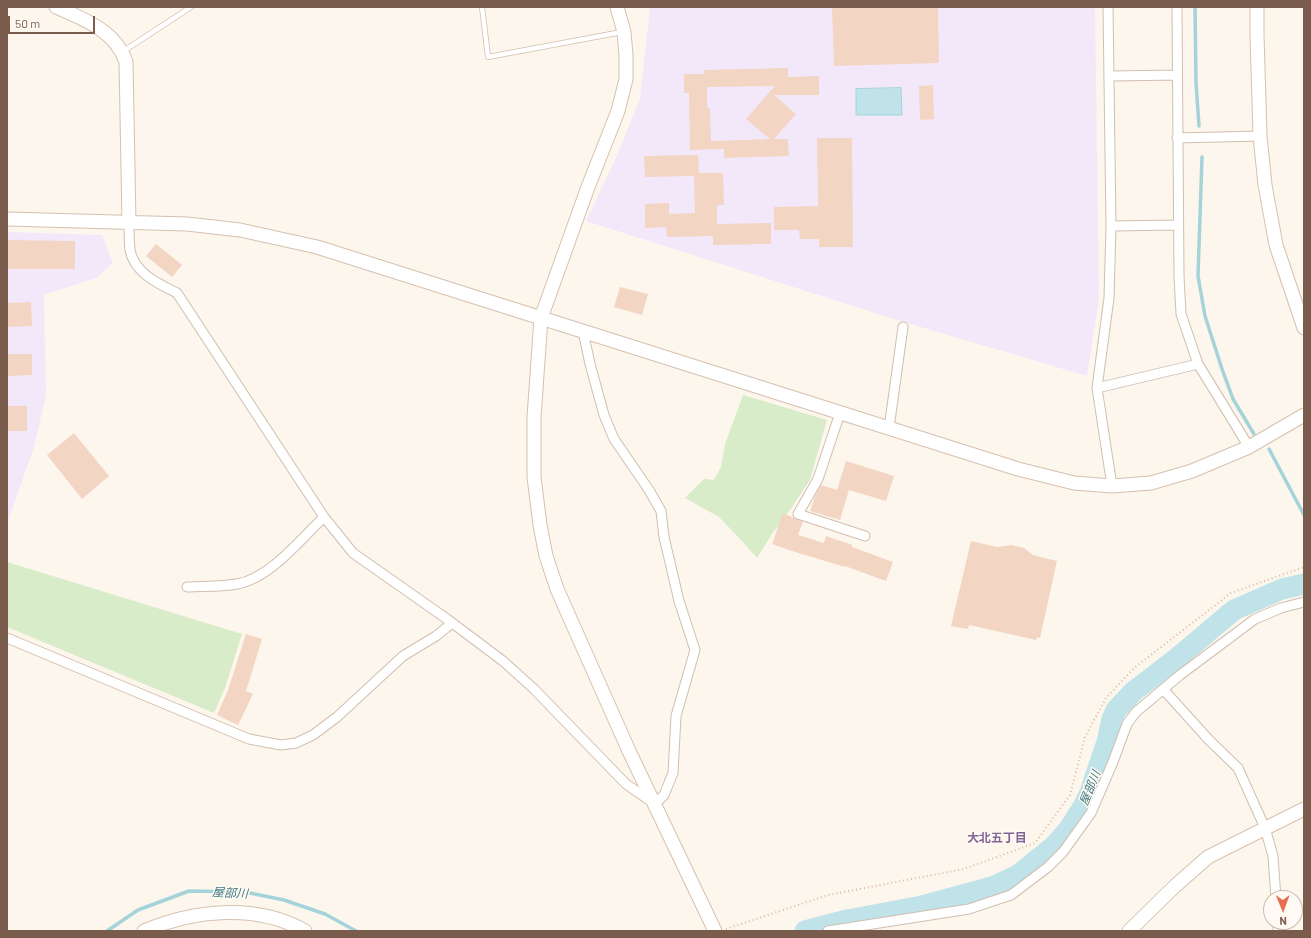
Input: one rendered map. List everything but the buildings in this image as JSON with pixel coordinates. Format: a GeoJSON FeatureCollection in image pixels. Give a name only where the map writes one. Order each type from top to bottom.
{"type":"FeatureCollection","features":[{"type":"Feature","properties":{"kind":"street"},"geometry":{"type":"LineString","coordinates":[[56,7],[82,18],[108,35],[117,44],[126,62],[130,252],[138,268],[158,284],[177,293],[324,517],[353,553],[503,660],[534,689],[626,784],[655,804]]}},
{"type":"Feature","properties":{"kind":"street"},"geometry":{"type":"LineString","coordinates":[[618,7],[624,32],[626,79],[618,111],[588,187],[541,318],[534,417],[534,477],[540,525],[546,556],[557,589],[655,804],[721,930]]}},
{"type":"Feature","properties":{"kind":"street"},"geometry":{"type":"LineString","coordinates":[[1108,7],[1111,226],[1108,298],[1097,388],[1112,486]]}},
{"type":"Feature","properties":{"kind":"street"},"geometry":{"type":"LineString","coordinates":[[1177,7],[1178,225],[1181,314],[1198,364],[1249,447]]}},
{"type":"Feature","properties":{"kind":"street"},"geometry":{"type":"LineString","coordinates":[[1257,7],[1260,136],[1265,185],[1276,245],[1304,328]]}},
{"type":"Feature","properties":{"kind":"street"},"geometry":{"type":"LineString","coordinates":[[1110,76],[1177,75]]}},
{"type":"Feature","properties":{"kind":"street"},"geometry":{"type":"LineString","coordinates":[[1177,138],[1260,136]]}},
{"type":"Feature","properties":{"kind":"street"},"geometry":{"type":"LineString","coordinates":[[7,219],[187,224],[240,230],[317,247],[1018,469],[1074,483],[1112,486],[1151,483],[1192,472],[1249,447],[1304,415]]}},
{"type":"Feature","properties":{"kind":"street"},"geometry":{"type":"LineString","coordinates":[[1111,226],[1178,225]]}},
{"type":"Feature","properties":{"kind":"street"},"geometry":{"type":"LineString","coordinates":[[889,428],[903,328]]}},
{"type":"Feature","properties":{"kind":"street"},"geometry":{"type":"LineString","coordinates":[[583,331],[590,364],[604,415],[614,439],[662,510],[664,537],[679,601],[695,650],[676,716],[673,772],[664,795],[655,804]]}},
{"type":"Feature","properties":{"kind":"street"},"geometry":{"type":"LineString","coordinates":[[1097,388],[1198,364]]}},
{"type":"Feature","properties":{"kind":"street"},"geometry":{"type":"LineString","coordinates":[[840,413],[818,479],[798,514],[865,536]]}},
{"type":"Feature","properties":{"kind":"street"},"geometry":{"type":"LineString","coordinates":[[187,588],[238,584],[260,575],[288,553],[324,517]]}},
{"type":"Feature","properties":{"kind":"street"},"geometry":{"type":"LineString","coordinates":[[828,931],[969,909],[1011,895],[1048,867],[1063,852],[1091,813],[1113,762],[1127,724],[1136,712],[1180,675],[1255,619],[1281,608],[1304,602]]}},
{"type":"Feature","properties":{"kind":"street"},"geometry":{"type":"LineString","coordinates":[[7,638],[249,738],[282,745],[296,743],[313,736],[377,682],[403,656],[436,636],[452,623]]}},
{"type":"Feature","properties":{"kind":"street"},"geometry":{"type":"LineString","coordinates":[[1163,689],[1209,740],[1238,768],[1265,828],[1273,856],[1275,890]]}},
{"type":"Feature","properties":{"kind":"street"},"geometry":{"type":"LineString","coordinates":[[1129,931],[1175,886],[1208,857],[1304,809]]}},
{"type":"Feature","properties":{"kind":"street"},"geometry":{"type":"LineString","coordinates":[[144,931],[162,923],[177,919],[206,913],[225,912],[273,919],[297,926],[305,931]]}},
{"type":"Feature","properties":{"kind":"lane"},"geometry":{"type":"LineString","coordinates":[[122,52],[191,7]]}},
{"type":"Feature","properties":{"kind":"lane"},"geometry":{"type":"LineString","coordinates":[[482,7],[488,57],[624,32]]}},
{"type":"Feature","properties":{"kind":"path"},"geometry":{"type":"LineString","coordinates":[[721,930],[828,895],[964,870],[1035,843],[1070,795],[1085,736],[1106,698],[1134,668],[1231,593],[1304,567]]}},
{"type":"Feature","properties":{"kind":"shaded area"},"geometry":{"type":"Polygon","coordinates":[[[650,7],[1095,7],[1099,299],[1087,376],[897,320],[586,221],[615,160],[640,99],[650,7]]]}},
{"type":"Feature","properties":{"kind":"shaded area"},"geometry":{"type":"Polygon","coordinates":[[[7,232],[102,235],[113,263],[96,278],[44,295],[46,395],[34,447],[7,524],[7,232]]]}},
{"type":"Feature","properties":{"kind":"green space"},"geometry":{"type":"Polygon","coordinates":[[[743,395],[827,420],[810,480],[757,558],[719,517],[685,498],[704,479],[714,480],[721,467],[725,444],[743,395]]]}},
{"type":"Feature","properties":{"kind":"green space"},"geometry":{"type":"Polygon","coordinates":[[[7,562],[242,634],[225,688],[214,713],[7,627],[7,562]]]}},
{"type":"Feature","properties":{"kind":"water"},"geometry":{"type":"Polygon","coordinates":[[[901,88],[902,115],[856,115],[856,89],[901,88]]]}},
{"type":"Feature","properties":{"kind":"waterway"},"geometry":{"type":"LineString","coordinates":[[1195,7],[1196,83],[1199,126]]}},
{"type":"Feature","properties":{"kind":"waterway"},"geometry":{"type":"LineString","coordinates":[[1202,157],[1198,276],[1205,316],[1233,399],[1254,434]]}},
{"type":"Feature","properties":{"kind":"waterway"},"geometry":{"type":"LineString","coordinates":[[1269,449],[1304,515]]}},
{"type":"Feature","properties":{"kind":"waterway","name":"屋部川"},"geometry":{"type":"LineString","coordinates":[[805,931],[847,920],[922,906],[992,887],[1018,875],[1054,846],[1069,829],[1083,807],[1089,795],[1107,742],[1112,719],[1116,710],[1134,691],[1177,658],[1234,610],[1282,589],[1304,584]]}},
{"type":"Feature","properties":{"kind":"waterway","name":"屋部川"},"geometry":{"type":"LineString","coordinates":[[107,931],[138,910],[189,891],[245,892],[284,900],[325,914],[356,931]]}},
{"type":"Feature","properties":{"kind":"district","name":"大北五丁目"},"geometry":{"type":"Point","coordinates":[997,838]}}]}
